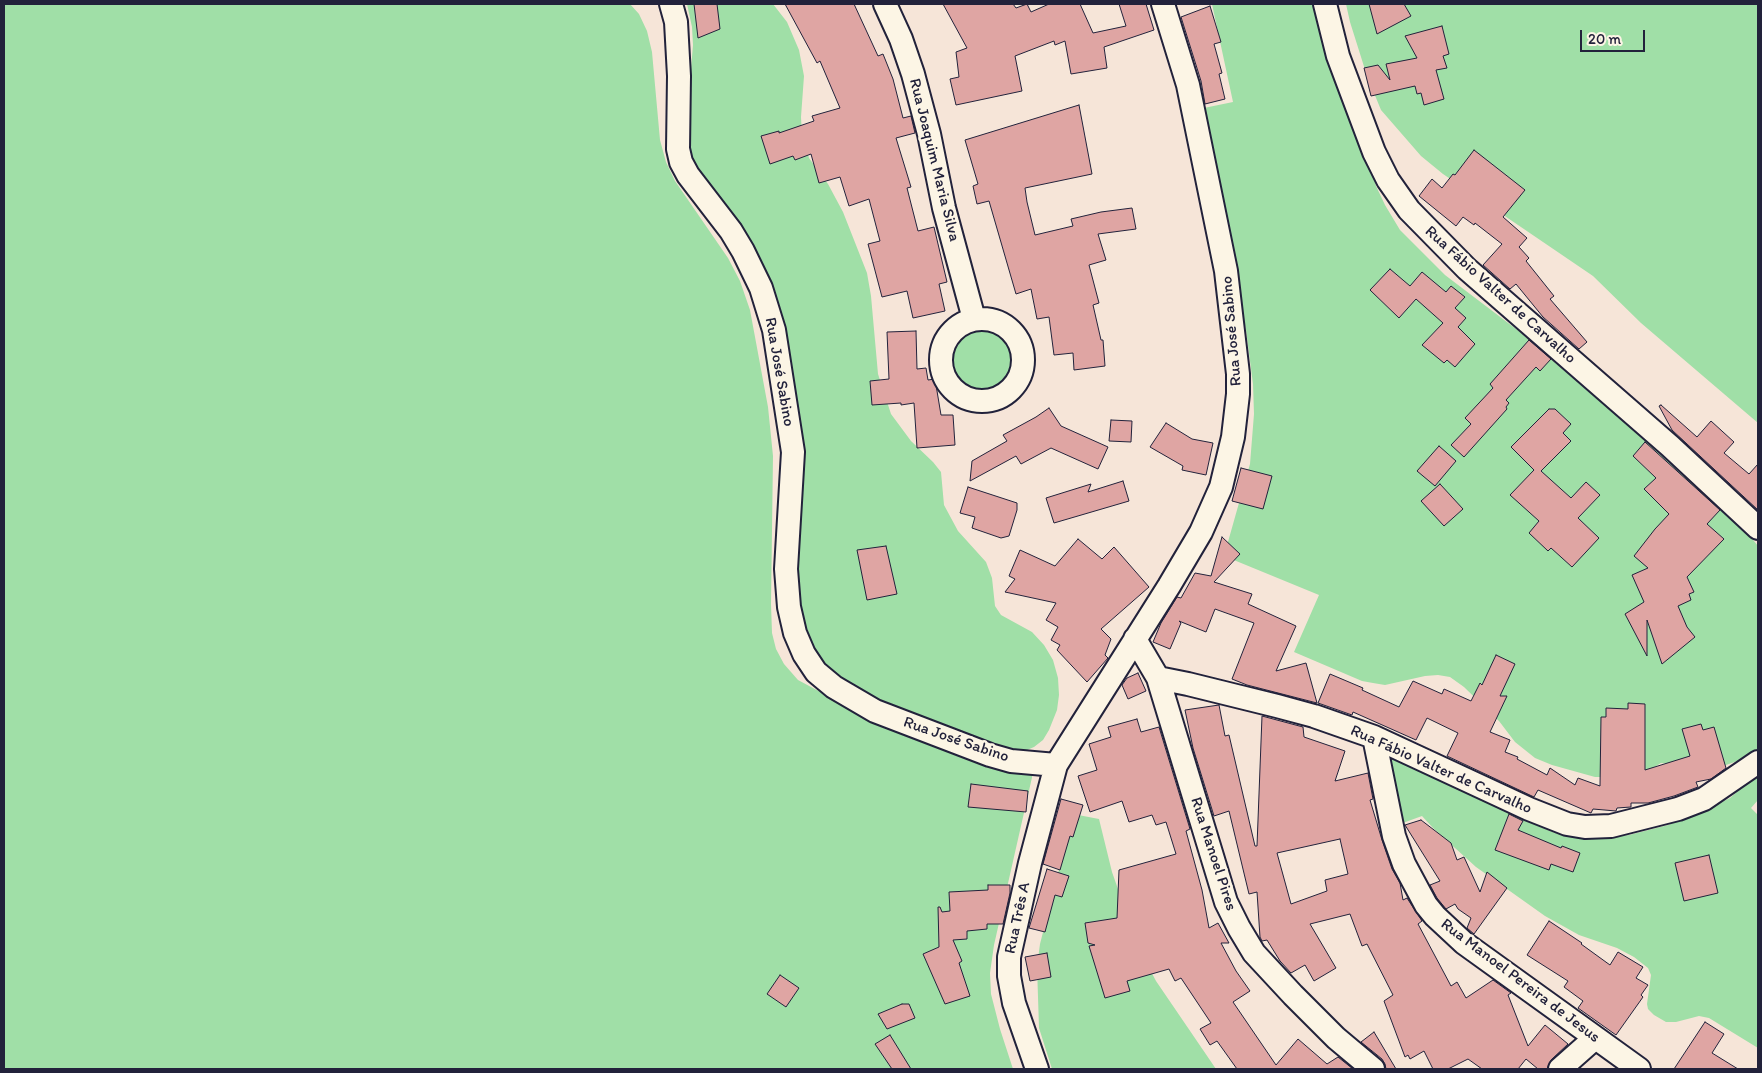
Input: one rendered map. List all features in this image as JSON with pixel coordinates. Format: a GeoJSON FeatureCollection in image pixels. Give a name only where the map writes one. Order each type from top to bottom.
{"type":"FeatureCollection","features":[{"type":"Feature","properties":{"kind":"street","name":"Rua José Sabino"},"geometry":{"type":"LineString","coordinates":[[671,4],[676,22],[679,76],[678,149],[681,162],[688,175],[743,250],[761,288],[774,330],[793,452],[786,569],[788,598],[795,633],[804,654],[816,672],[828,682],[875,711],[990,755],[1011,761],[1056,765],[1201,532],[1221,487],[1234,437],[1238,374],[1226,271],[1188,85],[1163,4]]}},
{"type":"Feature","properties":{"kind":"street","name":"Rua Joaquim Maria Silva"},"geometry":{"type":"LineString","coordinates":[[885,4],[901,39],[913,74],[929,134],[944,208],[974,319]]}},
{"type":"Feature","properties":{"kind":"street","name":"Rua Fábio Valter de Carvalho"},"geometry":{"type":"LineString","coordinates":[[1325,4],[1338,56],[1374,152],[1388,180],[1409,210],[1467,268],[1670,446],[1758,528]]}},
{"type":"Feature","properties":{"kind":"street"},"geometry":{"type":"LineString","coordinates":[[1134,639],[1158,678]]}},
{"type":"Feature","properties":{"kind":"street","name":"Rua Fábio Valter de Carvalho"},"geometry":{"type":"LineString","coordinates":[[1158,678],[1314,716],[1374,737],[1529,809],[1567,824],[1585,827],[1611,826],[1678,809],[1704,799],[1758,762]]}},
{"type":"Feature","properties":{"kind":"street","name":"Rua Manoel Pires"},"geometry":{"type":"LineString","coordinates":[[1158,678],[1226,902],[1239,928],[1254,953],[1292,995],[1336,1038],[1373,1069]]}},
{"type":"Feature","properties":{"kind":"street","name":"Rua Manoel Pereira de Jesus"},"geometry":{"type":"LineString","coordinates":[[1374,737],[1394,836],[1404,864],[1426,905],[1464,943],[1640,1069]]}},
{"type":"Feature","properties":{"kind":"street","name":"Rua Três A"},"geometry":{"type":"LineString","coordinates":[[1037,1069],[1014,1003],[1009,976],[1009,957],[1030,863],[1056,765]]}},
{"type":"Feature","properties":{"kind":"street"},"geometry":{"type":"LineString","coordinates":[[1560,1069],[1595,1038]]}},
{"type":"Feature","properties":{"kind":"green space"},"geometry":{"type":"Polygon","coordinates":[[[4,4],[630,4],[639,14],[647,31],[652,52],[660,140],[666,162],[675,181],[728,258],[740,281],[750,310],[768,407],[773,456],[771,604],[772,633],[776,649],[784,664],[798,680],[854,710],[1033,773],[994,945],[990,973],[991,994],[1013,1069],[4,1069],[4,4]]]}},
{"type":"Feature","properties":{"kind":"green space"},"geometry":{"type":"Polygon","coordinates":[[[687,4],[773,4],[787,22],[799,50],[804,76],[801,117],[802,136],[809,158],[828,184],[843,212],[867,273],[878,374],[891,414],[911,441],[941,472],[944,505],[958,531],[986,562],[992,578],[995,606],[1001,615],[1032,632],[1044,645],[1053,660],[1058,678],[1059,695],[1057,710],[1043,740],[1034,747],[1027,750],[1013,751],[995,748],[853,690],[822,663],[808,644],[799,617],[797,571],[802,485],[790,366],[693,164],[688,144],[693,45],[692,27],[687,4]]]}},
{"type":"Feature","properties":{"kind":"green space"},"geometry":{"type":"Polygon","coordinates":[[[1212,4],[1314,4],[1370,160],[1376,186],[1400,230],[1445,275],[1520,332],[1718,504],[1741,525],[1758,546],[1758,749],[1746,758],[1726,765],[1707,768],[1661,763],[1653,768],[1611,777],[1595,777],[1552,765],[1535,758],[1515,742],[1499,721],[1464,687],[1450,677],[1438,675],[1425,676],[1385,685],[1362,681],[1294,652],[1319,595],[1224,556],[1250,464],[1254,414],[1253,384],[1246,330],[1199,109],[1233,102],[1212,4]]]}},
{"type":"Feature","properties":{"kind":"green space"},"geometry":{"type":"Polygon","coordinates":[[[1346,4],[1758,4],[1758,423],[1641,323],[1593,276],[1443,174],[1421,156],[1381,110],[1367,76],[1346,4]]]}},
{"type":"Feature","properties":{"kind":"green space"},"geometry":{"type":"Polygon","coordinates":[[[981,323],[1002,329],[1012,339],[1018,360],[1012,381],[1002,391],[981,397],[960,391],[950,381],[944,360],[950,339],[960,329],[981,323]]]}},
{"type":"Feature","properties":{"kind":"green space"},"geometry":{"type":"Polygon","coordinates":[[[1386,754],[1555,833],[1586,839],[1629,835],[1668,825],[1730,798],[1758,773],[1758,800],[1751,808],[1758,815],[1758,1048],[1709,1018],[1699,1016],[1676,1022],[1666,1022],[1654,1015],[1648,1009],[1647,1004],[1651,975],[1648,968],[1634,957],[1617,948],[1579,935],[1545,916],[1476,867],[1422,816],[1400,824],[1386,754]]]}},
{"type":"Feature","properties":{"kind":"green space"},"geometry":{"type":"Polygon","coordinates":[[[1073,814],[1099,819],[1112,872],[1147,964],[1156,981],[1216,1069],[1052,1069],[1039,1028],[1037,966],[1040,944],[1073,814]]]}},
{"type":"Feature","properties":{"kind":"building"},"geometry":{"type":"Polygon","coordinates":[[[694,4],[717,4],[720,29],[698,38],[694,4]]]}},
{"type":"Feature","properties":{"kind":"building"},"geometry":{"type":"Polygon","coordinates":[[[785,4],[854,4],[878,56],[883,54],[893,79],[903,118],[911,116],[915,133],[896,138],[911,187],[907,188],[918,231],[934,227],[947,282],[939,284],[945,311],[913,318],[907,291],[882,297],[868,244],[880,241],[869,199],[849,206],[840,177],[819,183],[811,154],[795,160],[793,156],[770,164],[761,136],[779,131],[779,133],[814,121],[812,116],[840,108],[820,61],[817,63],[785,4]]]}},
{"type":"Feature","properties":{"kind":"building"},"geometry":{"type":"Polygon","coordinates":[[[943,4],[1013,4],[1016,8],[1027,4],[1031,12],[1049,4],[1080,4],[1093,33],[1126,26],[1119,4],[1146,4],[1154,30],[1104,47],[1107,68],[1071,74],[1065,41],[1055,45],[1054,41],[1015,56],[1022,91],[956,105],[950,79],[959,77],[956,52],[967,48],[943,4]]]}},
{"type":"Feature","properties":{"kind":"building"},"geometry":{"type":"Polygon","coordinates":[[[1369,4],[1404,4],[1411,16],[1377,34],[1369,4]]]}},
{"type":"Feature","properties":{"kind":"building"},"geometry":{"type":"Polygon","coordinates":[[[1210,6],[1221,42],[1214,44],[1222,73],[1219,74],[1225,99],[1205,104],[1201,81],[1181,17],[1210,6]]]}},
{"type":"Feature","properties":{"kind":"building"},"geometry":{"type":"Polygon","coordinates":[[[1442,26],[1449,54],[1443,56],[1447,68],[1436,70],[1444,99],[1424,105],[1421,93],[1417,94],[1415,86],[1371,96],[1364,68],[1378,65],[1390,80],[1386,64],[1417,58],[1405,36],[1442,26]]]}},
{"type":"Feature","properties":{"kind":"building"},"geometry":{"type":"Polygon","coordinates":[[[1079,105],[1092,174],[1025,188],[1035,235],[1073,226],[1071,219],[1101,212],[1132,208],[1136,229],[1098,234],[1106,260],[1089,265],[1099,303],[1093,305],[1101,340],[1103,340],[1105,366],[1074,370],[1073,353],[1054,355],[1049,317],[1037,319],[1031,289],[1016,294],[989,201],[977,204],[973,186],[978,184],[965,140],[1079,105]]]}},
{"type":"Feature","properties":{"kind":"building"},"geometry":{"type":"Polygon","coordinates":[[[1474,150],[1525,190],[1503,217],[1527,238],[1519,247],[1529,258],[1526,261],[1554,296],[1550,299],[1587,342],[1579,349],[1543,317],[1516,284],[1510,289],[1483,265],[1502,244],[1475,223],[1474,225],[1463,217],[1456,226],[1419,196],[1432,179],[1442,188],[1453,174],[1455,175],[1474,150]]]}},
{"type":"Feature","properties":{"kind":"building"},"geometry":{"type":"Polygon","coordinates":[[[1390,269],[1410,286],[1422,272],[1446,292],[1451,286],[1465,297],[1455,308],[1466,318],[1458,327],[1475,344],[1455,367],[1447,360],[1444,363],[1422,345],[1443,323],[1416,299],[1399,318],[1370,290],[1390,269]]]}},
{"type":"Feature","properties":{"kind":"building"},"geometry":{"type":"Polygon","coordinates":[[[916,331],[917,369],[926,368],[928,380],[935,379],[941,415],[953,415],[955,445],[917,448],[914,403],[872,405],[870,381],[889,379],[887,332],[916,331]]]}},
{"type":"Feature","properties":{"kind":"building"},"geometry":{"type":"Polygon","coordinates":[[[1529,340],[1551,359],[1540,371],[1536,367],[1506,400],[1509,403],[1506,407],[1507,409],[1464,457],[1451,445],[1471,424],[1465,418],[1493,388],[1490,384],[1529,340]]]}},
{"type":"Feature","properties":{"kind":"building"},"geometry":{"type":"Polygon","coordinates":[[[1661,405],[1697,437],[1711,421],[1734,442],[1724,453],[1749,474],[1758,464],[1758,510],[1672,430],[1659,406],[1661,405]]]}},
{"type":"Feature","properties":{"kind":"building"},"geometry":{"type":"Polygon","coordinates":[[[1049,408],[1061,426],[1108,447],[1098,469],[1051,448],[1021,464],[1016,456],[970,481],[972,461],[1007,441],[1003,435],[1049,408]]]}},
{"type":"Feature","properties":{"kind":"building"},"geometry":{"type":"Polygon","coordinates":[[[1549,409],[1555,409],[1571,424],[1563,433],[1571,441],[1541,471],[1571,498],[1586,482],[1600,495],[1578,518],[1599,538],[1572,567],[1551,548],[1548,551],[1529,533],[1539,521],[1510,495],[1534,470],[1511,447],[1549,409]]]}},
{"type":"Feature","properties":{"kind":"building"},"geometry":{"type":"Polygon","coordinates":[[[1111,420],[1132,421],[1131,442],[1109,441],[1111,420]]]}},
{"type":"Feature","properties":{"kind":"building"},"geometry":{"type":"Polygon","coordinates":[[[1166,423],[1192,439],[1213,443],[1206,475],[1182,470],[1183,466],[1150,447],[1166,423]]]}},
{"type":"Feature","properties":{"kind":"building"},"geometry":{"type":"Polygon","coordinates":[[[1645,442],[1720,510],[1707,524],[1724,539],[1687,577],[1694,592],[1689,594],[1691,600],[1678,606],[1687,627],[1695,637],[1662,664],[1647,620],[1647,656],[1625,614],[1644,602],[1632,575],[1648,568],[1634,556],[1669,514],[1644,489],[1656,478],[1633,456],[1645,442]]]}},
{"type":"Feature","properties":{"kind":"building"},"geometry":{"type":"Polygon","coordinates":[[[1439,446],[1456,461],[1435,486],[1417,471],[1439,446]]]}},
{"type":"Feature","properties":{"kind":"building"},"geometry":{"type":"Polygon","coordinates":[[[1241,468],[1272,476],[1263,509],[1232,501],[1241,468]]]}},
{"type":"Feature","properties":{"kind":"building"},"geometry":{"type":"Polygon","coordinates":[[[1123,481],[1129,501],[1054,523],[1046,498],[1091,484],[1088,492],[1123,481]]]}},
{"type":"Feature","properties":{"kind":"building"},"geometry":{"type":"Polygon","coordinates":[[[1440,484],[1463,509],[1444,526],[1421,501],[1440,484]]]}},
{"type":"Feature","properties":{"kind":"building"},"geometry":{"type":"Polygon","coordinates":[[[968,487],[1017,503],[1017,510],[1009,536],[1001,538],[972,528],[975,517],[960,513],[968,487]]]}},
{"type":"Feature","properties":{"kind":"building"},"geometry":{"type":"Polygon","coordinates":[[[1222,537],[1240,554],[1214,582],[1252,594],[1248,604],[1296,626],[1276,671],[1306,663],[1317,703],[1247,685],[1232,679],[1254,623],[1215,609],[1206,632],[1179,621],[1181,623],[1170,649],[1153,642],[1161,623],[1177,597],[1181,598],[1195,573],[1211,576],[1222,537]]]}},
{"type":"Feature","properties":{"kind":"building"},"geometry":{"type":"Polygon","coordinates":[[[1078,539],[1102,559],[1114,547],[1149,587],[1101,629],[1111,639],[1105,655],[1108,658],[1087,682],[1057,650],[1060,645],[1051,640],[1058,627],[1046,620],[1056,603],[1005,592],[1015,579],[1009,576],[1020,550],[1055,566],[1078,539]]]}},
{"type":"Feature","properties":{"kind":"building"},"geometry":{"type":"Polygon","coordinates":[[[886,546],[897,594],[867,600],[857,550],[886,546]]]}},
{"type":"Feature","properties":{"kind":"building"},"geometry":{"type":"Polygon","coordinates":[[[1496,655],[1515,664],[1500,696],[1507,696],[1490,732],[1510,740],[1505,752],[1518,757],[1517,759],[1547,775],[1550,768],[1575,785],[1578,778],[1600,786],[1601,717],[1606,717],[1606,708],[1628,709],[1628,703],[1645,704],[1645,770],[1690,756],[1682,729],[1701,724],[1703,730],[1714,727],[1726,768],[1711,779],[1696,782],[1698,787],[1674,796],[1648,803],[1631,803],[1631,807],[1617,808],[1616,811],[1593,809],[1591,813],[1538,790],[1534,797],[1447,756],[1458,733],[1427,718],[1416,740],[1353,712],[1352,715],[1318,703],[1330,674],[1363,688],[1362,690],[1399,707],[1413,681],[1442,694],[1444,689],[1471,701],[1480,683],[1482,685],[1496,655]]]}},
{"type":"Feature","properties":{"kind":"building"},"geometry":{"type":"Polygon","coordinates":[[[1138,673],[1146,691],[1128,699],[1122,685],[1127,678],[1138,673]]]}},
{"type":"Feature","properties":{"kind":"building"},"geometry":{"type":"Polygon","coordinates":[[[1219,705],[1225,736],[1229,735],[1255,846],[1257,846],[1262,716],[1303,727],[1304,737],[1345,751],[1335,781],[1368,773],[1373,799],[1370,800],[1392,869],[1400,883],[1403,900],[1407,898],[1422,921],[1418,924],[1451,986],[1457,982],[1466,998],[1493,980],[1511,993],[1508,995],[1528,1046],[1545,1025],[1568,1044],[1551,1060],[1547,1069],[1538,1069],[1526,1059],[1518,1069],[1482,1069],[1468,1059],[1448,1069],[1433,1069],[1424,1051],[1410,1059],[1408,1055],[1405,1057],[1384,1001],[1393,995],[1367,944],[1362,946],[1350,914],[1310,924],[1336,968],[1314,981],[1305,965],[1291,973],[1280,961],[1267,940],[1262,941],[1260,937],[1257,892],[1249,894],[1229,811],[1214,816],[1193,748],[1185,710],[1219,705]],[[1340,839],[1277,853],[1291,904],[1327,891],[1325,880],[1348,874],[1340,839]]]}},
{"type":"Feature","properties":{"kind":"building"},"geometry":{"type":"Polygon","coordinates":[[[1137,719],[1141,732],[1159,727],[1190,829],[1186,831],[1202,890],[1209,928],[1218,923],[1229,943],[1221,943],[1236,971],[1250,991],[1233,1002],[1276,1065],[1298,1039],[1327,1064],[1338,1057],[1353,1069],[1237,1069],[1217,1041],[1210,1045],[1200,1029],[1211,1023],[1181,978],[1175,981],[1169,969],[1127,981],[1130,991],[1105,998],[1089,946],[1095,945],[1088,943],[1085,923],[1117,918],[1119,870],[1176,854],[1166,822],[1156,825],[1152,815],[1129,822],[1122,801],[1090,812],[1078,776],[1097,770],[1089,744],[1111,737],[1108,727],[1137,719]]]}},
{"type":"Feature","properties":{"kind":"building"},"geometry":{"type":"Polygon","coordinates":[[[971,784],[1028,791],[1026,812],[968,807],[971,784]]]}},
{"type":"Feature","properties":{"kind":"building"},"geometry":{"type":"Polygon","coordinates":[[[1061,799],[1083,805],[1073,837],[1070,836],[1060,870],[1043,864],[1061,799]]]}},
{"type":"Feature","properties":{"kind":"building"},"geometry":{"type":"Polygon","coordinates":[[[1509,814],[1523,821],[1518,830],[1561,848],[1562,846],[1580,853],[1573,872],[1551,864],[1549,870],[1495,850],[1509,814]]]}},
{"type":"Feature","properties":{"kind":"building"},"geometry":{"type":"Polygon","coordinates":[[[1421,820],[1451,843],[1457,860],[1464,857],[1480,892],[1487,872],[1507,888],[1474,934],[1467,928],[1471,918],[1458,909],[1455,904],[1446,909],[1430,885],[1440,881],[1405,825],[1421,820]]]}},
{"type":"Feature","properties":{"kind":"building"},"geometry":{"type":"Polygon","coordinates":[[[1709,855],[1718,893],[1684,901],[1675,863],[1709,855]]]}},
{"type":"Feature","properties":{"kind":"building"},"geometry":{"type":"Polygon","coordinates":[[[1047,869],[1069,876],[1062,897],[1055,895],[1045,932],[1029,928],[1047,869]]]}},
{"type":"Feature","properties":{"kind":"building"},"geometry":{"type":"Polygon","coordinates":[[[988,885],[1010,885],[1003,924],[987,924],[987,929],[967,931],[967,939],[953,940],[962,961],[959,963],[970,996],[945,1004],[923,954],[939,947],[938,907],[940,907],[942,912],[950,911],[949,892],[988,890],[988,885]]]}},
{"type":"Feature","properties":{"kind":"building"},"geometry":{"type":"Polygon","coordinates":[[[1549,921],[1610,965],[1618,952],[1643,967],[1636,978],[1648,985],[1641,995],[1643,997],[1616,1035],[1578,1008],[1583,1001],[1564,987],[1568,981],[1527,955],[1549,921]]]}},
{"type":"Feature","properties":{"kind":"building"},"geometry":{"type":"Polygon","coordinates":[[[1047,953],[1051,977],[1030,981],[1025,957],[1047,953]]]}},
{"type":"Feature","properties":{"kind":"building"},"geometry":{"type":"Polygon","coordinates":[[[780,975],[799,988],[786,1007],[767,994],[780,975]]]}},
{"type":"Feature","properties":{"kind":"building"},"geometry":{"type":"Polygon","coordinates":[[[902,1004],[909,1004],[915,1018],[887,1029],[878,1014],[902,1004]]]}},
{"type":"Feature","properties":{"kind":"building"},"geometry":{"type":"Polygon","coordinates":[[[1705,1022],[1724,1034],[1712,1053],[1738,1069],[1674,1069],[1705,1022]]]}},
{"type":"Feature","properties":{"kind":"building"},"geometry":{"type":"Polygon","coordinates":[[[1374,1032],[1396,1069],[1386,1069],[1382,1059],[1361,1042],[1374,1032]]]}},
{"type":"Feature","properties":{"kind":"building"},"geometry":{"type":"Polygon","coordinates":[[[890,1035],[911,1069],[892,1069],[875,1044],[890,1035]]]}}]}
